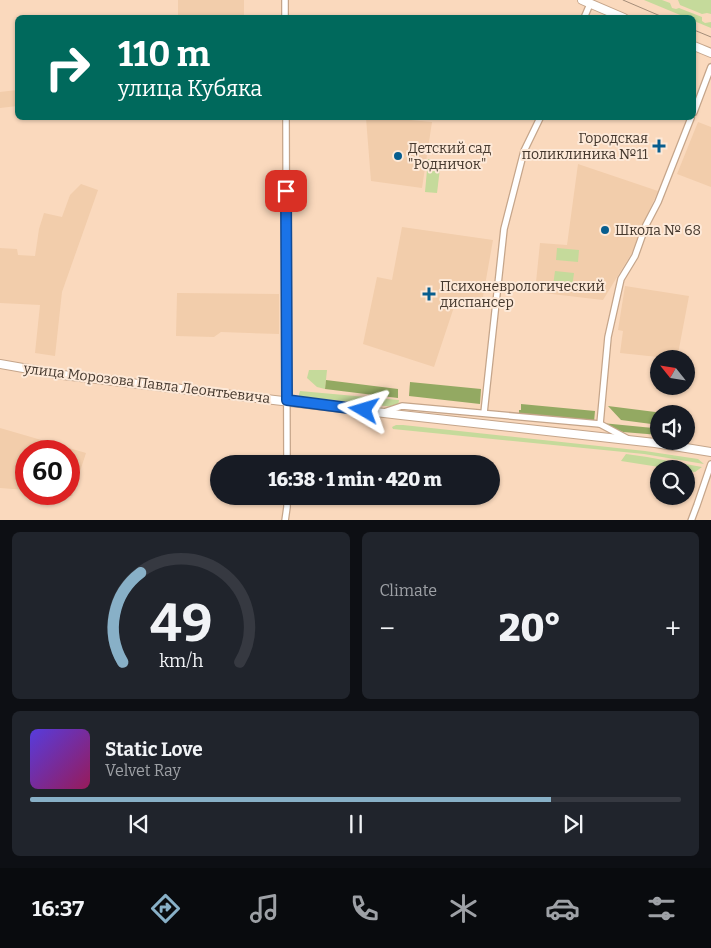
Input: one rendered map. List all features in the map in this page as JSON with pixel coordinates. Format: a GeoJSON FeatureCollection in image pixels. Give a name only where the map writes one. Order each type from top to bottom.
{"type":"FeatureCollection","features":[{"type":"Feature","properties":{"kind":"main road"},"geometry":{"type":"LineString","coordinates":[[582,0],[617,15]]}},
{"type":"Feature","properties":{"kind":"main road"},"geometry":{"type":"LineString","coordinates":[[696,47],[711,53]]}},
{"type":"Feature","properties":{"kind":"main road","name":"улица Морозова Павла Леонтьевича"},"geometry":{"type":"LineString","coordinates":[[0,364],[63,375],[632,440],[711,452]]}},
{"type":"Feature","properties":{"kind":"street"},"geometry":{"type":"LineString","coordinates":[[285,0],[285,15]]}},
{"type":"Feature","properties":{"kind":"street"},"geometry":{"type":"LineString","coordinates":[[585,15],[590,4]]}},
{"type":"Feature","properties":{"kind":"street"},"geometry":{"type":"LineString","coordinates":[[696,107],[711,67]]}},
{"type":"Feature","properties":{"kind":"street"},"geometry":{"type":"LineString","coordinates":[[286,120],[288,455]]}},
{"type":"Feature","properties":{"kind":"street"},"geometry":{"type":"LineString","coordinates":[[484,413],[504,230],[524,151],[539,120]]}},
{"type":"Feature","properties":{"kind":"street"},"geometry":{"type":"LineString","coordinates":[[600,424],[608,337],[622,279],[635,256],[690,120]]}},
{"type":"Feature","properties":{"kind":"street"},"geometry":{"type":"LineString","coordinates":[[384,412],[402,406],[600,424],[632,440]]}},
{"type":"Feature","properties":{"kind":"street"},"geometry":{"type":"LineString","coordinates":[[691,520],[698,505],[711,464]]}},
{"type":"Feature","properties":{"kind":"street"},"geometry":{"type":"LineString","coordinates":[[285,520],[287,505]]}},
{"type":"Feature","properties":{"kind":"shaded area"},"geometry":{"type":"Polygon","coordinates":[[[178,0],[244,0],[244,15],[178,15],[178,0]]]}},
{"type":"Feature","properties":{"kind":"shaded area"},"geometry":{"type":"Polygon","coordinates":[[[15,90],[15,106],[0,108],[0,92],[15,90]]]}},
{"type":"Feature","properties":{"kind":"shaded area","name":"Детский сад \"Родничок\""},"geometry":{"type":"Polygon","coordinates":[[[366,120],[432,122],[422,188],[371,181],[366,120]]]}},
{"type":"Feature","properties":{"kind":"shaded area"},"geometry":{"type":"Polygon","coordinates":[[[698,122],[711,127],[711,187],[677,174],[698,122]]]}},
{"type":"Feature","properties":{"kind":"shaded area","name":"Школа № 68"},"geometry":{"type":"Polygon","coordinates":[[[578,164],[658,191],[633,251],[603,300],[535,292],[540,243],[567,245],[578,164]]]}},
{"type":"Feature","properties":{"kind":"shaded area"},"geometry":{"type":"Polygon","coordinates":[[[81,184],[98,190],[62,292],[55,356],[35,353],[40,305],[0,303],[0,248],[17,249],[18,255],[35,256],[39,229],[44,213],[62,217],[70,195],[81,184]]]}},
{"type":"Feature","properties":{"kind":"shaded area","name":"Психоневрологический диспансер"},"geometry":{"type":"Polygon","coordinates":[[[402,227],[493,240],[481,308],[454,307],[434,367],[363,344],[377,277],[392,280],[402,227]]]}},
{"type":"Feature","properties":{"kind":"shaded area"},"geometry":{"type":"Polygon","coordinates":[[[625,286],[689,296],[679,350],[650,350],[650,356],[620,353],[623,331],[618,330],[625,286]]]}},
{"type":"Feature","properties":{"kind":"shaded area"},"geometry":{"type":"Polygon","coordinates":[[[177,293],[279,294],[279,334],[221,332],[214,337],[176,336],[177,293]]]}},
{"type":"Feature","properties":{"kind":"shaded area"},"geometry":{"type":"Polygon","coordinates":[[[0,428],[41,440],[15,440],[15,489],[0,488],[0,428]]]}},
{"type":"Feature","properties":{"kind":"shaded area"},"geometry":{"type":"Polygon","coordinates":[[[80,451],[86,453],[80,471],[80,451]]]}},
{"type":"Feature","properties":{"kind":"green space"},"geometry":{"type":"Polygon","coordinates":[[[644,0],[662,0],[670,3],[672,8],[679,8],[702,17],[702,21],[705,23],[711,22],[711,28],[696,22],[696,15],[680,15],[644,0]]]}},
{"type":"Feature","properties":{"kind":"green space"},"geometry":{"type":"Polygon","coordinates":[[[678,0],[711,0],[711,14],[702,14],[680,5],[678,0]]]}},
{"type":"Feature","properties":{"kind":"green space"},"geometry":{"type":"Polygon","coordinates":[[[428,159],[441,160],[437,193],[425,192],[428,159]]]}},
{"type":"Feature","properties":{"kind":"green space"},"geometry":{"type":"Polygon","coordinates":[[[557,248],[579,250],[578,262],[556,260],[557,248]]]}},
{"type":"Feature","properties":{"kind":"green space"},"geometry":{"type":"Polygon","coordinates":[[[555,271],[574,273],[572,288],[553,286],[555,271]]]}},
{"type":"Feature","properties":{"kind":"green space"},"geometry":{"type":"Polygon","coordinates":[[[309,370],[327,370],[325,389],[317,387],[307,378],[309,370]]]}},
{"type":"Feature","properties":{"kind":"green space"},"geometry":{"type":"Polygon","coordinates":[[[326,380],[398,389],[398,398],[325,389],[326,380]]]}},
{"type":"Feature","properties":{"kind":"green space"},"geometry":{"type":"Polygon","coordinates":[[[410,382],[481,389],[480,404],[409,396],[410,382]]]}},
{"type":"Feature","properties":{"kind":"green space"},"geometry":{"type":"Polygon","coordinates":[[[300,391],[399,400],[398,406],[394,407],[299,396],[300,391]]]}},
{"type":"Feature","properties":{"kind":"green space"},"geometry":{"type":"Polygon","coordinates":[[[521,404],[595,411],[594,422],[519,415],[521,404]]]}},
{"type":"Feature","properties":{"kind":"green space"},"geometry":{"type":"Polygon","coordinates":[[[608,406],[650,411],[650,424],[621,420],[608,406]]]}},
{"type":"Feature","properties":{"kind":"green space"},"geometry":{"type":"Polygon","coordinates":[[[602,423],[650,428],[650,434],[623,432],[602,423]]]}},
{"type":"Feature","properties":{"kind":"green space"},"geometry":{"type":"Polygon","coordinates":[[[403,425],[645,451],[698,459],[704,464],[695,462],[695,460],[680,460],[644,454],[393,429],[392,427],[403,425]]]}},
{"type":"Feature","properties":{"kind":"green space"},"geometry":{"type":"Polygon","coordinates":[[[626,454],[664,460],[650,460],[650,466],[621,461],[626,454]]]}},
{"type":"Feature","properties":{"kind":"green space"},"geometry":{"type":"Polygon","coordinates":[[[695,466],[702,467],[695,472],[695,466]]]}},
{"type":"Feature","properties":{"kind":"tram line"},"geometry":{"type":"LineString","coordinates":[[623,0],[658,15]]}},
{"type":"Feature","properties":{"kind":"tram line"},"geometry":{"type":"LineString","coordinates":[[696,31],[711,37]]}},
{"type":"Feature","properties":{"kind":"place","name":"Городская поликлиника №11"},"geometry":{"type":"Point","coordinates":[659,146]}},
{"type":"Feature","properties":{"kind":"place","name":"Детский сад \"Родничок\""},"geometry":{"type":"Point","coordinates":[398,156]}},
{"type":"Feature","properties":{"kind":"place","name":"Школа № 68"},"geometry":{"type":"Point","coordinates":[605,230]}},
{"type":"Feature","properties":{"kind":"place","name":"Психоневрологический диспансер"},"geometry":{"type":"Point","coordinates":[429,294]}},
{"type":"Feature","properties":{"kind":"route"},"geometry":{"type":"LineString","coordinates":[[286,191],[287,400],[364,410]]}}]}
